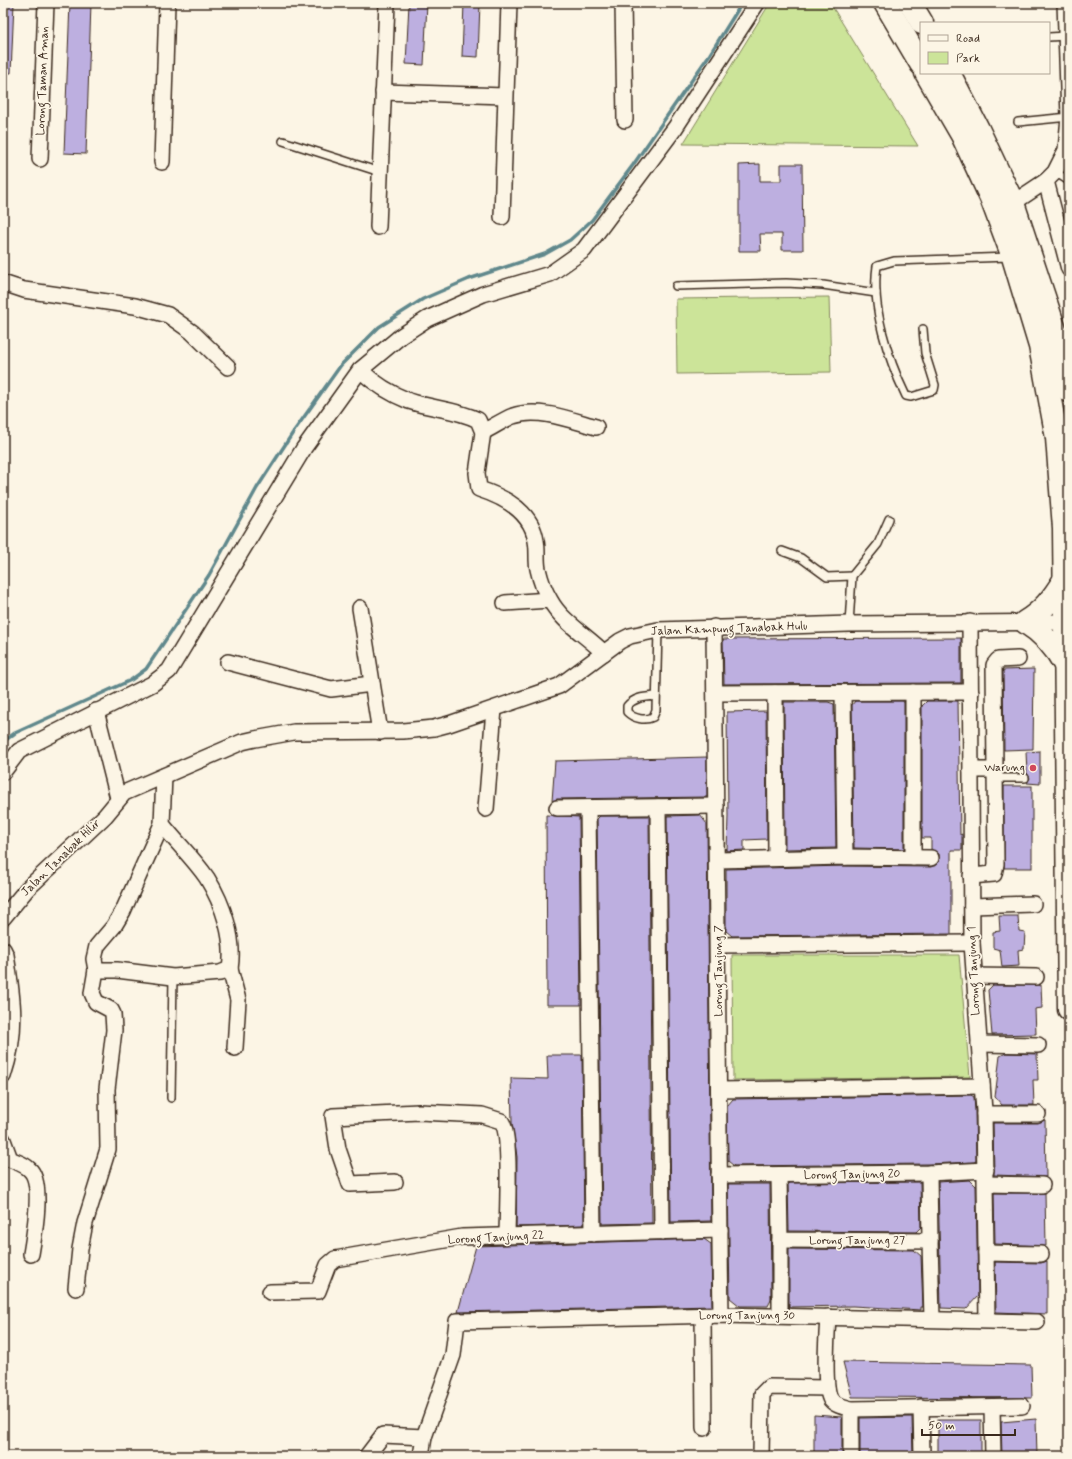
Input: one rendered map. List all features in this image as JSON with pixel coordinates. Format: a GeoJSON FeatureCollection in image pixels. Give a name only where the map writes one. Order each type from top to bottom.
{"type":"FeatureCollection","features":[{"type":"Feature","properties":{"kind":"highway"},"geometry":{"type":"LineString","coordinates":[[884,3],[920,62]]}},
{"type":"Feature","properties":{"kind":"highway"},"geometry":{"type":"LineString","coordinates":[[910,3],[921,22]]}},
{"type":"Feature","properties":{"kind":"highway"},"geometry":{"type":"LineString","coordinates":[[927,74],[962,135],[991,198],[1013,256],[1040,346],[1057,438],[1064,528],[1069,1009]]}},
{"type":"Feature","properties":{"kind":"highway"},"geometry":{"type":"LineString","coordinates":[[950,74],[978,129],[1013,203],[1059,342],[1069,391]]}},
{"type":"Feature","properties":{"kind":"highway"},"geometry":{"type":"LineString","coordinates":[[1064,580],[1047,605],[1025,622],[1044,635],[1058,652],[1065,665]]}},
{"type":"Feature","properties":{"kind":"street","name":"Lorong Taman Aman"},"geometry":{"type":"LineString","coordinates":[[40,159],[46,3]]}},
{"type":"Feature","properties":{"kind":"street"},"geometry":{"type":"LineString","coordinates":[[162,162],[167,3]]}},
{"type":"Feature","properties":{"kind":"street"},"geometry":{"type":"LineString","coordinates":[[378,227],[387,3]]}},
{"type":"Feature","properties":{"kind":"street"},"geometry":{"type":"LineString","coordinates":[[502,217],[505,96],[510,3]]}},
{"type":"Feature","properties":{"kind":"street"},"geometry":{"type":"LineString","coordinates":[[623,3],[625,120]]}},
{"type":"Feature","properties":{"kind":"street"},"geometry":{"type":"LineString","coordinates":[[3,772],[19,751],[152,684],[168,672],[304,448],[360,370],[402,336],[427,319],[483,294],[550,274],[584,250],[675,128],[757,3]]}},
{"type":"Feature","properties":{"kind":"street"},"geometry":{"type":"LineString","coordinates":[[1013,203],[1051,176],[1067,150],[1069,117],[1065,3]]}},
{"type":"Feature","properties":{"kind":"street"},"geometry":{"type":"LineString","coordinates":[[383,92],[505,96]]}},
{"type":"Feature","properties":{"kind":"street"},"geometry":{"type":"LineString","coordinates":[[1051,176],[1069,269]]}},
{"type":"Feature","properties":{"kind":"street"},"geometry":{"type":"LineString","coordinates":[[3,283],[24,290],[135,306],[168,316],[192,332],[228,366]]}},
{"type":"Feature","properties":{"kind":"street"},"geometry":{"type":"LineString","coordinates":[[360,370],[373,383],[409,401],[457,411],[478,420],[483,432],[477,473],[479,489],[513,504],[532,527],[536,540],[538,569],[549,600],[559,613],[604,653]]}},
{"type":"Feature","properties":{"kind":"street"},"geometry":{"type":"LineString","coordinates":[[483,432],[514,416],[529,413],[561,418],[596,427]]}},
{"type":"Feature","properties":{"kind":"street"},"geometry":{"type":"LineString","coordinates":[[505,603],[549,600]]}},
{"type":"Feature","properties":{"kind":"street"},"geometry":{"type":"LineString","coordinates":[[360,608],[380,732]]}},
{"type":"Feature","properties":{"kind":"street","name":"Lorong Tanjung 1"},"geometry":{"type":"LineString","coordinates":[[970,622],[972,943],[984,1114],[987,1320]]}},
{"type":"Feature","properties":{"kind":"street","name":"Jalan Kampung Tanabak Hulu"},"geometry":{"type":"LineString","coordinates":[[118,798],[124,792],[242,742],[255,739],[294,732],[380,732],[434,728],[559,686],[610,647],[630,636],[658,630],[849,624],[1065,622]]}},
{"type":"Feature","properties":{"kind":"street","name":"Lorong Tanjung 7"},"geometry":{"type":"LineString","coordinates":[[714,628],[719,945],[719,1175],[721,1315]]}},
{"type":"Feature","properties":{"kind":"street"},"geometry":{"type":"LineString","coordinates":[[971,876],[994,874],[996,864],[994,665],[998,660],[1018,658]]}},
{"type":"Feature","properties":{"kind":"street"},"geometry":{"type":"LineString","coordinates":[[228,662],[331,689],[372,684]]}},
{"type":"Feature","properties":{"kind":"street"},"geometry":{"type":"LineString","coordinates":[[913,692],[913,858]]}},
{"type":"Feature","properties":{"kind":"street"},"geometry":{"type":"LineString","coordinates":[[715,693],[971,692]]}},
{"type":"Feature","properties":{"kind":"street"},"geometry":{"type":"LineString","coordinates":[[775,693],[776,858]]}},
{"type":"Feature","properties":{"kind":"street"},"geometry":{"type":"LineString","coordinates":[[843,693],[845,857]]}},
{"type":"Feature","properties":{"kind":"street"},"geometry":{"type":"LineString","coordinates":[[486,809],[494,709]]}},
{"type":"Feature","properties":{"kind":"street"},"geometry":{"type":"LineString","coordinates":[[96,711],[118,798]]}},
{"type":"Feature","properties":{"kind":"street"},"geometry":{"type":"LineString","coordinates":[[971,770],[995,774]]}},
{"type":"Feature","properties":{"kind":"street"},"geometry":{"type":"LineString","coordinates":[[76,1288],[80,1249],[85,1223],[108,1149],[107,1089],[114,1030],[113,1014],[111,1010],[96,1002],[92,993],[96,970],[94,959],[97,946],[114,926],[123,911],[162,824],[164,776]]}},
{"type":"Feature","properties":{"kind":"street","name":"Jalan Tanabak Hilir"},"geometry":{"type":"LineString","coordinates":[[3,918],[28,889],[104,816],[118,798]]}},
{"type":"Feature","properties":{"kind":"street"},"geometry":{"type":"LineString","coordinates":[[557,808],[716,806]]}},
{"type":"Feature","properties":{"kind":"street"},"geometry":{"type":"LineString","coordinates":[[658,807],[662,1232]]}},
{"type":"Feature","properties":{"kind":"street"},"geometry":{"type":"LineString","coordinates":[[588,808],[593,1234]]}},
{"type":"Feature","properties":{"kind":"street"},"geometry":{"type":"LineString","coordinates":[[162,824],[205,876],[217,898],[230,938],[232,958],[230,968],[238,1000],[235,1048]]}},
{"type":"Feature","properties":{"kind":"street"},"geometry":{"type":"LineString","coordinates":[[718,860],[845,857],[931,858]]}},
{"type":"Feature","properties":{"kind":"street"},"geometry":{"type":"LineString","coordinates":[[972,906],[1033,904]]}},
{"type":"Feature","properties":{"kind":"street"},"geometry":{"type":"LineString","coordinates":[[719,945],[972,943]]}},
{"type":"Feature","properties":{"kind":"street"},"geometry":{"type":"LineString","coordinates":[[3,949],[6,955],[14,1014],[14,1030],[6,1049],[3,1076]]}},
{"type":"Feature","properties":{"kind":"street"},"geometry":{"type":"LineString","coordinates":[[96,970],[117,970],[173,977],[220,973],[230,968]]}},
{"type":"Feature","properties":{"kind":"street"},"geometry":{"type":"LineString","coordinates":[[974,976],[1036,977]]}},
{"type":"Feature","properties":{"kind":"street"},"geometry":{"type":"LineString","coordinates":[[979,1044],[1038,1045]]}},
{"type":"Feature","properties":{"kind":"street"},"geometry":{"type":"LineString","coordinates":[[719,1090],[982,1086]]}},
{"type":"Feature","properties":{"kind":"street"},"geometry":{"type":"LineString","coordinates":[[395,1182],[350,1184],[338,1149],[333,1116],[419,1112],[485,1115],[501,1121],[506,1129],[508,1170],[507,1236]]}},
{"type":"Feature","properties":{"kind":"street"},"geometry":{"type":"LineString","coordinates":[[984,1114],[1038,1114]]}},
{"type":"Feature","properties":{"kind":"street"},"geometry":{"type":"LineString","coordinates":[[3,1140],[10,1158],[30,1169],[36,1178],[36,1222],[31,1254]]}},
{"type":"Feature","properties":{"kind":"street"},"geometry":{"type":"LineString","coordinates":[[929,1173],[932,1319]]}},
{"type":"Feature","properties":{"kind":"street","name":"Lorong Tanjung 20"},"geometry":{"type":"LineString","coordinates":[[719,1175],[779,1176],[929,1173],[986,1177],[1042,1185]]}},
{"type":"Feature","properties":{"kind":"street"},"geometry":{"type":"LineString","coordinates":[[779,1176],[780,1316]]}},
{"type":"Feature","properties":{"kind":"street","name":"Lorong Tanjung 22"},"geometry":{"type":"LineString","coordinates":[[270,1292],[318,1291],[328,1265],[335,1260],[464,1237],[720,1230]]}},
{"type":"Feature","properties":{"kind":"street","name":"Lorong Tanjung 27"},"geometry":{"type":"LineString","coordinates":[[780,1240],[930,1241]]}},
{"type":"Feature","properties":{"kind":"street"},"geometry":{"type":"LineString","coordinates":[[986,1254],[1041,1254]]}},
{"type":"Feature","properties":{"kind":"street","name":"Lorong Tanjung 30"},"geometry":{"type":"LineString","coordinates":[[424,1438],[449,1370],[453,1355],[457,1321],[721,1315],[1037,1322]]}},
{"type":"Feature","properties":{"kind":"street"},"geometry":{"type":"LineString","coordinates":[[703,1316],[704,1428]]}},
{"type":"Feature","properties":{"kind":"street"},"geometry":{"type":"LineString","coordinates":[[828,1317],[827,1388],[832,1400],[840,1406],[851,1408],[1022,1406]]}},
{"type":"Feature","properties":{"kind":"street"},"geometry":{"type":"LineString","coordinates":[[760,1456],[762,1394],[769,1387],[827,1388]]}},
{"type":"Feature","properties":{"kind":"street"},"geometry":{"type":"LineString","coordinates":[[921,1407],[922,1456]]}},
{"type":"Feature","properties":{"kind":"street"},"geometry":{"type":"LineString","coordinates":[[992,1407],[992,1456]]}},
{"type":"Feature","properties":{"kind":"street"},"geometry":{"type":"LineString","coordinates":[[851,1408],[851,1456]]}},
{"type":"Feature","properties":{"kind":"street"},"geometry":{"type":"LineString","coordinates":[[366,1456],[383,1435],[424,1438],[421,1456]]}},
{"type":"Feature","properties":{"kind":"lane"},"geometry":{"type":"LineString","coordinates":[[1050,37],[1066,36]]}},
{"type":"Feature","properties":{"kind":"lane"},"geometry":{"type":"LineString","coordinates":[[1018,122],[1069,117]]}},
{"type":"Feature","properties":{"kind":"lane"},"geometry":{"type":"LineString","coordinates":[[283,141],[380,172]]}},
{"type":"Feature","properties":{"kind":"lane"},"geometry":{"type":"LineString","coordinates":[[1051,176],[1069,181]]}},
{"type":"Feature","properties":{"kind":"lane"},"geometry":{"type":"LineString","coordinates":[[923,329],[926,353],[935,385],[934,390],[906,396],[895,371],[884,338],[876,293],[877,266],[894,261],[1013,256]]}},
{"type":"Feature","properties":{"kind":"lane"},"geometry":{"type":"LineString","coordinates":[[676,286],[786,283],[823,285],[876,293]]}},
{"type":"Feature","properties":{"kind":"lane"},"geometry":{"type":"LineString","coordinates":[[849,624],[852,576],[878,544],[889,519]]}},
{"type":"Feature","properties":{"kind":"lane"},"geometry":{"type":"LineString","coordinates":[[782,551],[801,558],[827,577],[852,576]]}},
{"type":"Feature","properties":{"kind":"lane"},"geometry":{"type":"LineString","coordinates":[[656,696],[658,630]]}},
{"type":"Feature","properties":{"kind":"lane"},"geometry":{"type":"LineString","coordinates":[[995,774],[1025,778]]}},
{"type":"Feature","properties":{"kind":"lane"},"geometry":{"type":"LineString","coordinates":[[171,1098],[173,977]]}},
{"type":"Feature","properties":{"kind":"green space"},"geometry":{"type":"Polygon","coordinates":[[[770,3],[830,3],[918,146],[683,144],[770,3]]]}},
{"type":"Feature","properties":{"kind":"green space"},"geometry":{"type":"Polygon","coordinates":[[[829,297],[831,372],[677,374],[676,299],[829,297]]]}},
{"type":"Feature","properties":{"kind":"green space"},"geometry":{"type":"Polygon","coordinates":[[[732,955],[959,955],[970,1077],[733,1080],[732,955]]]}},
{"type":"Feature","properties":{"kind":"building"},"geometry":{"type":"Polygon","coordinates":[[[3,3],[14,3],[11,73],[3,73],[3,3]]]}},
{"type":"Feature","properties":{"kind":"building"},"geometry":{"type":"Polygon","coordinates":[[[70,3],[91,3],[86,154],[64,153],[70,3]]]}},
{"type":"Feature","properties":{"kind":"building"},"geometry":{"type":"Polygon","coordinates":[[[409,3],[427,3],[424,65],[406,64],[409,3]]]}},
{"type":"Feature","properties":{"kind":"building"},"geometry":{"type":"Polygon","coordinates":[[[464,3],[480,3],[478,57],[462,56],[464,3]]]}},
{"type":"Feature","properties":{"kind":"building"},"geometry":{"type":"Polygon","coordinates":[[[760,164],[760,181],[781,181],[781,164],[802,164],[803,250],[782,250],[782,234],[760,234],[761,251],[739,251],[739,165],[760,164]]]}},
{"type":"Feature","properties":{"kind":"building"},"geometry":{"type":"Polygon","coordinates":[[[961,638],[961,683],[724,684],[723,639],[961,638]]]}},
{"type":"Feature","properties":{"kind":"building"},"geometry":{"type":"Polygon","coordinates":[[[1034,669],[1033,749],[1004,750],[1003,670],[1034,669]]]}},
{"type":"Feature","properties":{"kind":"building"},"geometry":{"type":"Polygon","coordinates":[[[855,701],[903,701],[904,703],[904,849],[854,848],[852,705],[855,701]]]}},
{"type":"Feature","properties":{"kind":"building"},"geometry":{"type":"Polygon","coordinates":[[[927,701],[958,701],[960,835],[962,834],[962,850],[951,850],[951,934],[732,936],[726,931],[726,869],[845,866],[931,867],[938,863],[939,854],[931,849],[931,838],[922,838],[922,706],[927,701]]]}},
{"type":"Feature","properties":{"kind":"building"},"geometry":{"type":"Polygon","coordinates":[[[784,702],[828,702],[834,704],[836,848],[785,849],[784,702]]]}},
{"type":"Feature","properties":{"kind":"building"},"geometry":{"type":"Polygon","coordinates":[[[766,711],[767,839],[744,840],[744,850],[726,851],[728,816],[727,712],[766,711]]]}},
{"type":"Feature","properties":{"kind":"building","name":"Warung"},"geometry":{"type":"Polygon","coordinates":[[[1040,751],[1040,784],[1027,783],[1030,778],[1027,773],[1026,752],[1040,751]]]}},
{"type":"Feature","properties":{"kind":"building"},"geometry":{"type":"Polygon","coordinates":[[[707,757],[707,797],[557,799],[552,801],[555,761],[707,757]]]}},
{"type":"Feature","properties":{"kind":"building"},"geometry":{"type":"Polygon","coordinates":[[[1004,786],[1032,786],[1032,868],[1004,868],[1004,786]]]}},
{"type":"Feature","properties":{"kind":"building"},"geometry":{"type":"Polygon","coordinates":[[[546,815],[579,817],[581,1005],[547,1005],[546,815]]]}},
{"type":"Feature","properties":{"kind":"building"},"geometry":{"type":"Polygon","coordinates":[[[700,815],[707,824],[711,1221],[671,1222],[667,816],[700,815]]]}},
{"type":"Feature","properties":{"kind":"building"},"geometry":{"type":"Polygon","coordinates":[[[600,816],[649,816],[652,1223],[602,1224],[597,819],[600,816]]]}},
{"type":"Feature","properties":{"kind":"building"},"geometry":{"type":"Polygon","coordinates":[[[999,916],[1018,916],[1019,931],[1025,932],[1024,949],[1018,950],[1019,966],[1002,967],[1000,950],[993,948],[993,932],[1000,931],[999,916]]]}},
{"type":"Feature","properties":{"kind":"building"},"geometry":{"type":"Polygon","coordinates":[[[993,985],[1041,985],[1042,1008],[1035,1009],[1036,1034],[992,1035],[988,990],[993,985]]]}},
{"type":"Feature","properties":{"kind":"building"},"geometry":{"type":"Polygon","coordinates":[[[1006,1053],[1037,1054],[1038,1080],[1033,1080],[1034,1105],[1002,1105],[995,1097],[1000,1056],[1006,1053]]]}},
{"type":"Feature","properties":{"kind":"building"},"geometry":{"type":"Polygon","coordinates":[[[547,1055],[582,1055],[584,1225],[516,1227],[517,1157],[512,1123],[511,1078],[548,1079],[547,1055]]]}},
{"type":"Feature","properties":{"kind":"building"},"geometry":{"type":"Polygon","coordinates":[[[971,1095],[974,1097],[975,1111],[976,1161],[974,1162],[929,1164],[734,1166],[728,1161],[727,1106],[733,1099],[971,1095]]]}},
{"type":"Feature","properties":{"kind":"building"},"geometry":{"type":"Polygon","coordinates":[[[1045,1120],[1046,1177],[994,1175],[993,1123],[1038,1123],[1045,1120]]]}},
{"type":"Feature","properties":{"kind":"building"},"geometry":{"type":"Polygon","coordinates":[[[970,1180],[976,1186],[978,1296],[966,1309],[941,1308],[938,1182],[970,1180]]]}},
{"type":"Feature","properties":{"kind":"building"},"geometry":{"type":"Polygon","coordinates":[[[920,1182],[921,1227],[916,1232],[789,1231],[788,1183],[920,1182]]]}},
{"type":"Feature","properties":{"kind":"building"},"geometry":{"type":"Polygon","coordinates":[[[728,1184],[770,1184],[771,1300],[768,1306],[740,1306],[730,1298],[728,1184]]]}},
{"type":"Feature","properties":{"kind":"building"},"geometry":{"type":"Polygon","coordinates":[[[994,1193],[1045,1193],[1046,1246],[995,1244],[994,1193]]]}},
{"type":"Feature","properties":{"kind":"building"},"geometry":{"type":"Polygon","coordinates":[[[704,1239],[711,1244],[712,1306],[458,1312],[476,1246],[704,1239]]]}},
{"type":"Feature","properties":{"kind":"building"},"geometry":{"type":"Polygon","coordinates":[[[789,1249],[914,1250],[921,1256],[923,1307],[921,1307],[921,1310],[853,1306],[789,1307],[789,1249]]]}},
{"type":"Feature","properties":{"kind":"building"},"geometry":{"type":"Polygon","coordinates":[[[1047,1261],[1047,1314],[996,1312],[995,1262],[1041,1263],[1047,1261]]]}},
{"type":"Feature","properties":{"kind":"building"},"geometry":{"type":"Polygon","coordinates":[[[843,1362],[1031,1365],[1032,1398],[852,1397],[843,1362]]]}},
{"type":"Feature","properties":{"kind":"building"},"geometry":{"type":"Polygon","coordinates":[[[814,1415],[842,1417],[842,1456],[814,1456],[814,1415]]]}},
{"type":"Feature","properties":{"kind":"building"},"geometry":{"type":"Polygon","coordinates":[[[912,1417],[913,1456],[860,1456],[860,1418],[912,1417]]]}},
{"type":"Feature","properties":{"kind":"building"},"geometry":{"type":"Polygon","coordinates":[[[1036,1419],[1037,1456],[1002,1456],[1001,1422],[1036,1419]]]}},
{"type":"Feature","properties":{"kind":"building"},"geometry":{"type":"Polygon","coordinates":[[[938,1420],[981,1420],[981,1456],[938,1456],[938,1420]]]}},
{"type":"Feature","properties":{"kind":"waterway"},"geometry":{"type":"LineString","coordinates":[[3,742],[15,733],[131,680],[146,669],[209,575],[257,488],[294,431],[341,365],[379,327],[423,299],[469,279],[545,254],[570,240],[592,220],[633,165],[710,54],[742,3]]}},
{"type":"Feature","properties":{"kind":"place","name":"Warung"},"geometry":{"type":"Point","coordinates":[1033,768]}}]}
